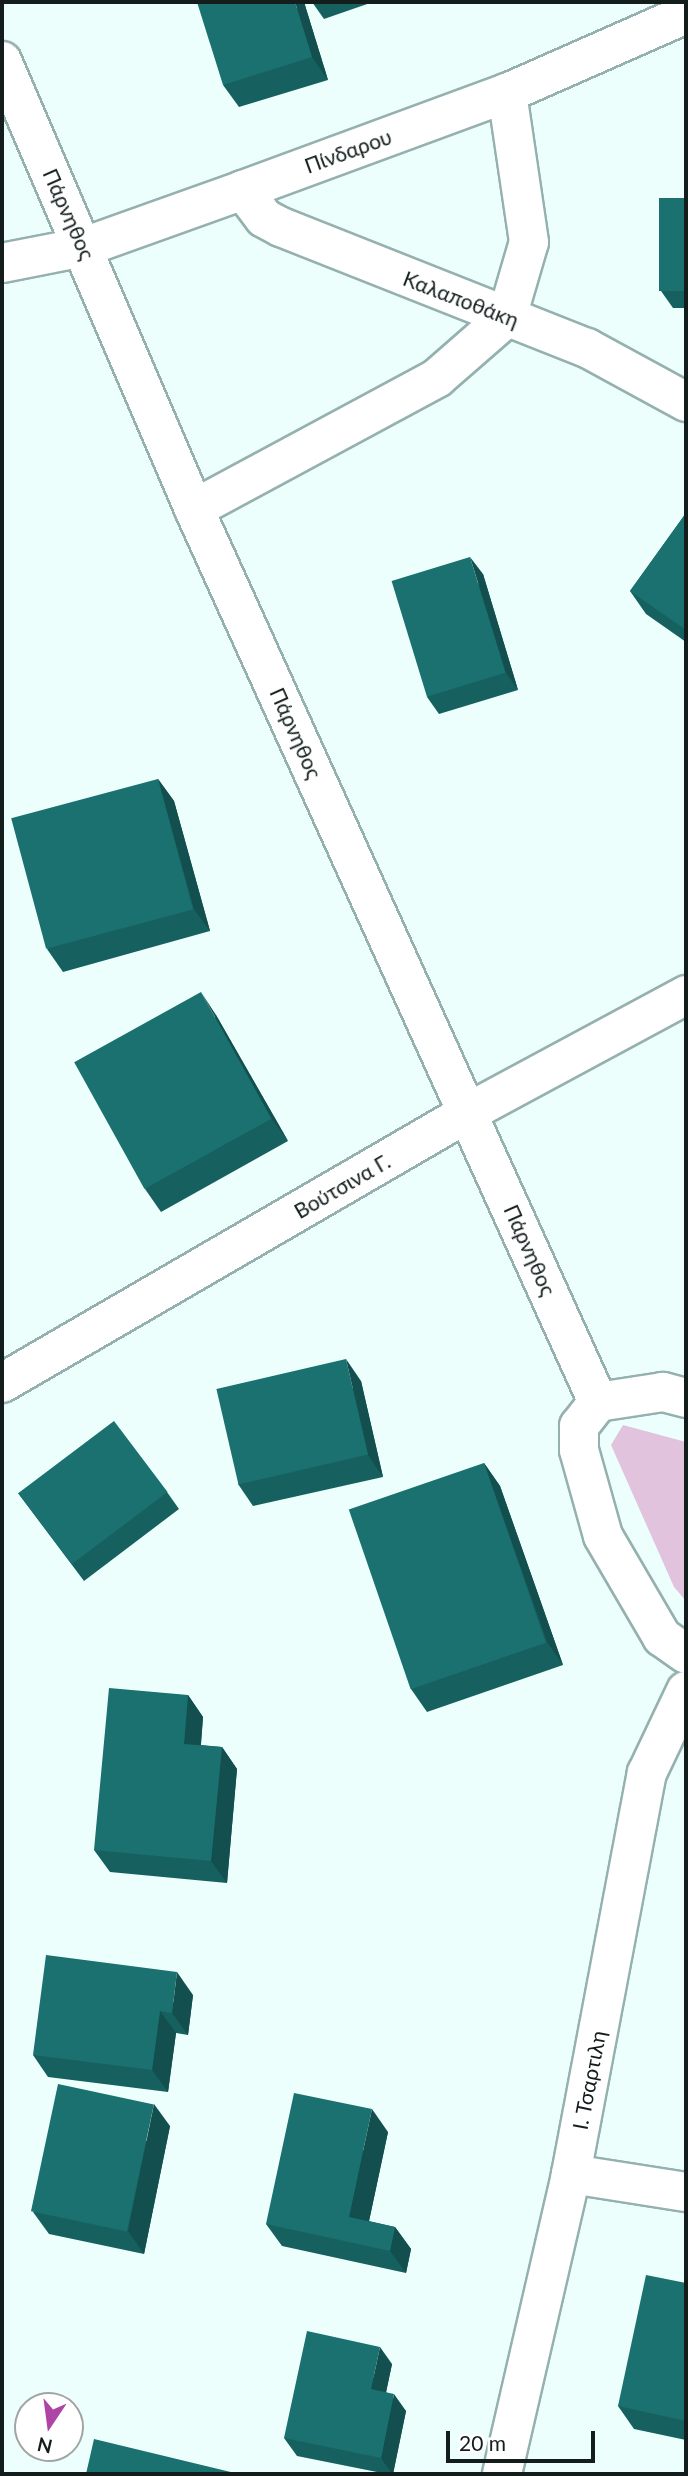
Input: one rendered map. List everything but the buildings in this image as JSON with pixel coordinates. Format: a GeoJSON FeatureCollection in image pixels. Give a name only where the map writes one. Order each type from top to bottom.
{"type":"FeatureCollection","features":[{"type":"Feature","properties":{"kind":"street","name":"Πίνδαρου"},"geometry":{"type":"LineString","coordinates":[[2,263],[84,247],[243,190],[507,93],[686,14]]}},
{"type":"Feature","properties":{"kind":"street","name":"Πάρνηθος"},"geometry":{"type":"LineString","coordinates":[[2,61],[84,247],[194,509],[598,1402]]}},
{"type":"Feature","properties":{"kind":"street"},"geometry":{"type":"LineString","coordinates":[[194,509],[436,378],[507,317],[529,242],[507,93]]}},
{"type":"Feature","properties":{"kind":"street","name":"Καλαποθάκη"},"geometry":{"type":"LineString","coordinates":[[243,190],[264,218],[281,228],[587,348],[686,402]]}},
{"type":"Feature","properties":{"kind":"street","name":"Βούτσινα Γ."},"geometry":{"type":"LineString","coordinates":[[2,1383],[469,1112],[686,995]]}},
{"type":"Feature","properties":{"kind":"street"},"geometry":{"type":"LineString","coordinates":[[686,1398],[663,1392],[598,1402],[579,1426],[579,1450],[603,1536],[662,1637],[686,1654]]}},
{"type":"Feature","properties":{"kind":"street","name":"Ι. Τσαρτιλη"},"geometry":{"type":"LineString","coordinates":[[502,2474],[571,2174],[647,1773],[686,1691]]}},
{"type":"Feature","properties":{"kind":"street"},"geometry":{"type":"LineString","coordinates":[[571,2174],[686,2192]]}},
{"type":"Feature","properties":{"kind":"shaded area"},"geometry":{"type":"Polygon","coordinates":[[[623,1425],[686,1442],[686,1601],[674,1587],[611,1445],[623,1425]]]}}]}
